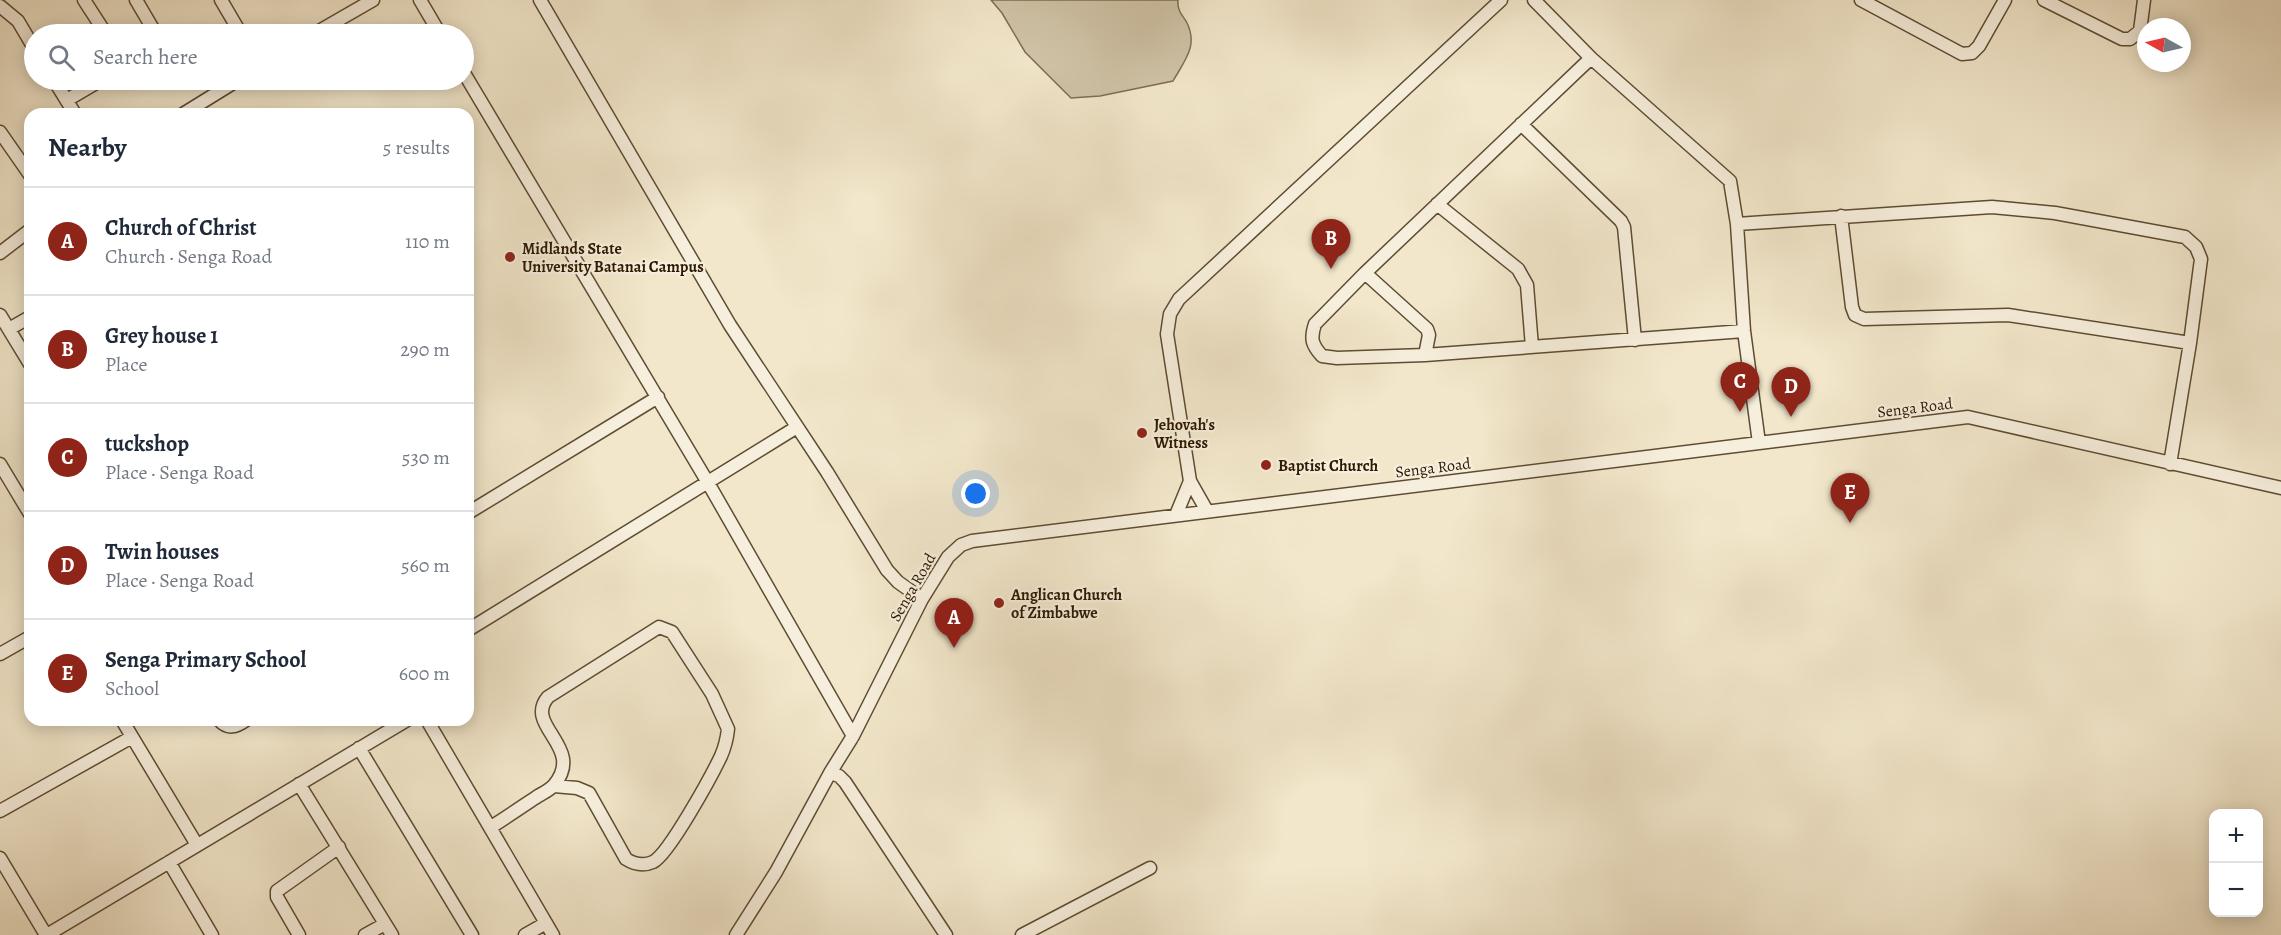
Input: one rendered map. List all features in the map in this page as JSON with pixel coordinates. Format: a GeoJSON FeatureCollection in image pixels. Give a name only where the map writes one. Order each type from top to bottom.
{"type":"FeatureCollection","features":[{"type":"Feature","properties":{"kind":"street"},"geometry":{"type":"LineString","coordinates":[[84,0],[100,24]]}},
{"type":"Feature","properties":{"kind":"street"},"geometry":{"type":"LineString","coordinates":[[136,0],[150,24]]}},
{"type":"Feature","properties":{"kind":"street"},"geometry":{"type":"LineString","coordinates":[[220,0],[235,24]]}},
{"type":"Feature","properties":{"kind":"street"},"geometry":{"type":"LineString","coordinates":[[331,24],[373,0]]}},
{"type":"Feature","properties":{"kind":"street"},"geometry":{"type":"LineString","coordinates":[[420,0],[435,24]]}},
{"type":"Feature","properties":{"kind":"street"},"geometry":{"type":"LineString","coordinates":[[540,0],[730,325],[887,570],[898,582],[922,599]]}},
{"type":"Feature","properties":{"kind":"street"},"geometry":{"type":"LineString","coordinates":[[1207,511],[1190,481],[1167,334],[1170,314],[1179,299],[1501,0]]}},
{"type":"Feature","properties":{"kind":"street"},"geometry":{"type":"LineString","coordinates":[[1534,0],[1591,57],[1730,181],[1737,224],[1744,332],[1759,443]]}},
{"type":"Feature","properties":{"kind":"street"},"geometry":{"type":"LineString","coordinates":[[1861,0],[1962,54],[1971,53],[1979,46],[2005,0]]}},
{"type":"Feature","properties":{"kind":"street"},"geometry":{"type":"LineString","coordinates":[[2044,0],[2122,39],[2130,39],[2140,31],[2144,0]]}},
{"type":"Feature","properties":{"kind":"street"},"geometry":{"type":"LineString","coordinates":[[0,6],[18,21],[24,31]]}},
{"type":"Feature","properties":{"kind":"street"},"geometry":{"type":"LineString","coordinates":[[1591,57],[1365,273],[1315,324],[1311,334],[1312,345],[1322,356],[1337,358],[1425,355],[1744,332]]}},
{"type":"Feature","properties":{"kind":"street"},"geometry":{"type":"LineString","coordinates":[[60,90],[72,108]]}},
{"type":"Feature","properties":{"kind":"street"},"geometry":{"type":"LineString","coordinates":[[67,100],[84,90]]}},
{"type":"Feature","properties":{"kind":"street"},"geometry":{"type":"LineString","coordinates":[[193,108],[222,90]]}},
{"type":"Feature","properties":{"kind":"street"},"geometry":{"type":"LineString","coordinates":[[474,90],[707,480],[853,736]]}},
{"type":"Feature","properties":{"kind":"street"},"geometry":{"type":"LineString","coordinates":[[1521,124],[1621,220],[1624,227],[1635,340]]}},
{"type":"Feature","properties":{"kind":"street"},"geometry":{"type":"LineString","coordinates":[[0,132],[24,166]]}},
{"type":"Feature","properties":{"kind":"street"},"geometry":{"type":"LineString","coordinates":[[1437,204],[1524,276],[1527,285],[1532,347]]}},
{"type":"Feature","properties":{"kind":"street"},"geometry":{"type":"LineString","coordinates":[[1737,224],[1992,207],[2055,213],[2185,237],[2196,247],[2201,259],[2170,464]]}},
{"type":"Feature","properties":{"kind":"street"},"geometry":{"type":"LineString","coordinates":[[1841,216],[1852,307],[1855,315],[1864,319],[2008,315],[2190,342]]}},
{"type":"Feature","properties":{"kind":"street"},"geometry":{"type":"LineString","coordinates":[[0,253],[24,235]]}},
{"type":"Feature","properties":{"kind":"street"},"geometry":{"type":"LineString","coordinates":[[1365,273],[1427,329],[1429,335],[1425,355]]}},
{"type":"Feature","properties":{"kind":"street"},"geometry":{"type":"LineString","coordinates":[[0,315],[24,354]]}},
{"type":"Feature","properties":{"kind":"street"},"geometry":{"type":"LineString","coordinates":[[9,329],[24,320]]}},
{"type":"Feature","properties":{"kind":"street"},"geometry":{"type":"LineString","coordinates":[[474,509],[658,397]]}},
{"type":"Feature","properties":{"kind":"street","name":"Senga Road"},"geometry":{"type":"LineString","coordinates":[[736,935],[776,872],[853,736],[922,599],[948,557],[961,545],[972,541],[1968,417],[2281,488]]}},
{"type":"Feature","properties":{"kind":"street"},"geometry":{"type":"LineString","coordinates":[[474,626],[707,480],[797,427]]}},
{"type":"Feature","properties":{"kind":"street"},"geometry":{"type":"LineString","coordinates":[[0,464],[24,504]]}},
{"type":"Feature","properties":{"kind":"street"},"geometry":{"type":"LineString","coordinates":[[1176,515],[1190,481]]}},
{"type":"Feature","properties":{"kind":"street"},"geometry":{"type":"LineString","coordinates":[[491,827],[554,786],[562,768],[564,757],[542,718],[540,709],[542,703],[653,630],[663,627],[672,632],[712,694],[729,729],[721,756],[691,810],[662,854],[653,862],[646,864],[626,859],[589,793],[577,788],[554,786]]}},
{"type":"Feature","properties":{"kind":"street"},"geometry":{"type":"LineString","coordinates":[[0,654],[24,640]]}},
{"type":"Feature","properties":{"kind":"street"},"geometry":{"type":"LineString","coordinates":[[126,726],[197,845]]}},
{"type":"Feature","properties":{"kind":"street"},"geometry":{"type":"LineString","coordinates":[[0,858],[46,935],[397,726]]}},
{"type":"Feature","properties":{"kind":"street"},"geometry":{"type":"LineString","coordinates":[[431,726],[553,935]]}},
{"type":"Feature","properties":{"kind":"street"},"geometry":{"type":"LineString","coordinates":[[0,811],[132,737]]}},
{"type":"Feature","properties":{"kind":"street"},"geometry":{"type":"LineString","coordinates":[[359,748],[472,935]]}},
{"type":"Feature","properties":{"kind":"street"},"geometry":{"type":"LineString","coordinates":[[830,773],[839,776],[845,782],[946,935]]}},
{"type":"Feature","properties":{"kind":"street"},"geometry":{"type":"LineString","coordinates":[[299,784],[388,929],[365,935]]}},
{"type":"Feature","properties":{"kind":"street"},"geometry":{"type":"LineString","coordinates":[[299,935],[277,897],[277,891],[339,847]]}},
{"type":"Feature","properties":{"kind":"street"},"geometry":{"type":"LineString","coordinates":[[169,862],[212,935]]}},
{"type":"Feature","properties":{"kind":"street"},"geometry":{"type":"LineString","coordinates":[[1023,935],[1150,868]]}},
{"type":"Feature","properties":{"kind":"street"},"geometry":{"type":"LineString","coordinates":[[525,935],[546,923]]}},
{"type":"Feature","properties":{"kind":"shaded area"},"geometry":{"type":"Polygon","coordinates":[[[991,0],[1178,0],[1180,11],[1190,30],[1191,45],[1173,81],[1100,96],[1071,98],[1025,52],[1002,13],[991,0]]]}},
{"type":"Feature","properties":{"kind":"place","name":"Midlands State University Batanai Campus"},"geometry":{"type":"Point","coordinates":[510,257]}},
{"type":"Feature","properties":{"kind":"place","name":"Grey house 1"},"geometry":{"type":"Point","coordinates":[1331,269]}},
{"type":"Feature","properties":{"kind":"place","name":"tuckshop"},"geometry":{"type":"Point","coordinates":[1740,412]}},
{"type":"Feature","properties":{"kind":"place","name":"Twin houses"},"geometry":{"type":"Point","coordinates":[1791,417]}},
{"type":"Feature","properties":{"kind":"place","name":"Jehovah's Witness"},"geometry":{"type":"Point","coordinates":[1142,433]}},
{"type":"Feature","properties":{"kind":"place","name":"Baptist Church"},"geometry":{"type":"Point","coordinates":[1266,465]}},
{"type":"Feature","properties":{"kind":"place","name":"Senga Primary School"},"geometry":{"type":"Point","coordinates":[1850,523]}},
{"type":"Feature","properties":{"kind":"place","name":"Anglican Church of Zimbabwe"},"geometry":{"type":"Point","coordinates":[999,603]}},
{"type":"Feature","properties":{"kind":"place","name":"Church of Christ"},"geometry":{"type":"Point","coordinates":[954,648]}}]}
